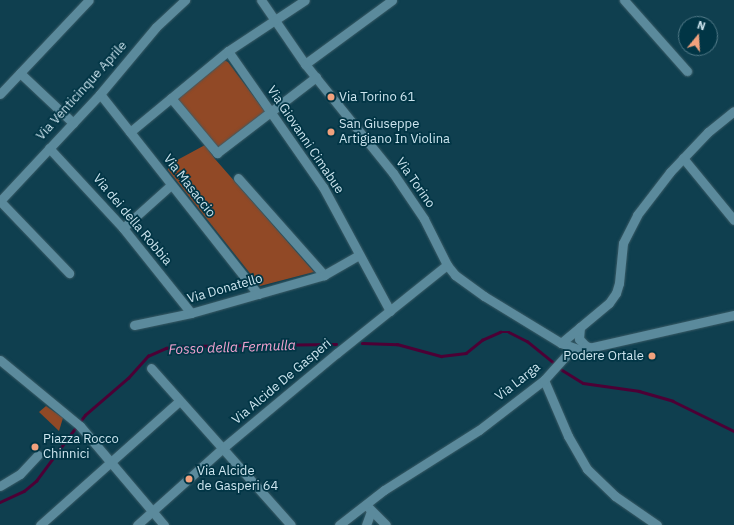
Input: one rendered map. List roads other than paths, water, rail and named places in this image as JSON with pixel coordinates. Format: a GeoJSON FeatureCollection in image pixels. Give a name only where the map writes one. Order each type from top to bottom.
{"type":"FeatureCollection","features":[{"type":"Feature","properties":{"kind":"street"},"geometry":{"type":"LineString","coordinates":[[0,94],[89,0]]}},
{"type":"Feature","properties":{"kind":"street","name":"Via Venticinque Aprile"},"geometry":{"type":"LineString","coordinates":[[0,201],[100,94],[156,27],[185,0]]}},
{"type":"Feature","properties":{"kind":"street","name":"Via Torino"},"geometry":{"type":"LineString","coordinates":[[261,0],[305,64],[393,172],[424,220],[447,265],[455,275],[484,296],[572,349]]}},
{"type":"Feature","properties":{"kind":"street"},"geometry":{"type":"LineString","coordinates":[[130,132],[228,51],[305,0]]}},
{"type":"Feature","properties":{"kind":"street"},"geometry":{"type":"LineString","coordinates":[[305,64],[392,0]]}},
{"type":"Feature","properties":{"kind":"street"},"geometry":{"type":"LineString","coordinates":[[624,0],[687,70]]}},
{"type":"Feature","properties":{"kind":"street","name":"Via Giovanni Cimabue"},"geometry":{"type":"LineString","coordinates":[[228,51],[323,187],[390,311]]}},
{"type":"Feature","properties":{"kind":"street"},"geometry":{"type":"LineString","coordinates":[[20,73],[72,123]]}},
{"type":"Feature","properties":{"kind":"street"},"geometry":{"type":"LineString","coordinates":[[171,98],[217,154],[316,77]]}},
{"type":"Feature","properties":{"kind":"street","name":"Via Masaccio"},"geometry":{"type":"LineString","coordinates":[[100,94],[258,294]]}},
{"type":"Feature","properties":{"kind":"street"},"geometry":{"type":"LineString","coordinates":[[561,343],[609,303],[616,293],[619,283],[623,243],[637,215],[683,158],[708,132],[734,111]]}},
{"type":"Feature","properties":{"kind":"street","name":"Via dei della Robbia"},"geometry":{"type":"LineString","coordinates":[[49,148],[123,228],[191,313]]}},
{"type":"Feature","properties":{"kind":"street"},"geometry":{"type":"LineString","coordinates":[[683,158],[734,220]]}},
{"type":"Feature","properties":{"kind":"street"},"geometry":{"type":"LineString","coordinates":[[238,178],[324,275]]}},
{"type":"Feature","properties":{"kind":"street"},"geometry":{"type":"LineString","coordinates":[[123,228],[171,185]]}},
{"type":"Feature","properties":{"kind":"street"},"geometry":{"type":"LineString","coordinates":[[0,201],[69,273]]}},
{"type":"Feature","properties":{"kind":"street","name":"Via Donatello"},"geometry":{"type":"LineString","coordinates":[[134,325],[191,313],[324,275],[359,255]]}},
{"type":"Feature","properties":{"kind":"street","name":"Via Alcide De Gasperi"},"geometry":{"type":"LineString","coordinates":[[137,525],[224,447],[447,265]]}},
{"type":"Feature","properties":{"kind":"street"},"geometry":{"type":"LineString","coordinates":[[572,349],[592,348],[734,315]]}},
{"type":"Feature","properties":{"kind":"street"},"geometry":{"type":"LineString","coordinates":[[580,327],[580,339],[586,346],[592,348]]}},
{"type":"Feature","properties":{"kind":"street","name":"Via Larga"},"geometry":{"type":"LineString","coordinates":[[339,525],[369,508],[401,479],[480,430],[544,380],[563,361],[572,349]]}},
{"type":"Feature","properties":{"kind":"street"},"geometry":{"type":"LineString","coordinates":[[0,360],[46,400],[74,421],[164,525]]}},
{"type":"Feature","properties":{"kind":"street"},"geometry":{"type":"LineString","coordinates":[[151,368],[224,447],[291,525]]}},
{"type":"Feature","properties":{"kind":"street"},"geometry":{"type":"LineString","coordinates":[[544,380],[568,436],[587,469],[615,496],[657,525]]}},
{"type":"Feature","properties":{"kind":"street"},"geometry":{"type":"LineString","coordinates":[[40,525],[112,464],[180,401]]}},
{"type":"Feature","properties":{"kind":"street"},"geometry":{"type":"LineString","coordinates":[[0,486],[20,474],[38,455]]}},
{"type":"Feature","properties":{"kind":"street"},"geometry":{"type":"LineString","coordinates":[[366,525],[369,508]]}},
{"type":"Feature","properties":{"kind":"street"},"geometry":{"type":"LineString","coordinates":[[369,508],[386,525]]}},
{"type":"Feature","properties":{"kind":"waterway","name":"Fosso della Fermulla"},"geometry":{"type":"LineString","coordinates":[[362,343],[397,344],[441,356],[466,353],[482,340],[500,332],[509,332],[527,341],[555,364]]}},
{"type":"Feature","properties":{"kind":"waterway","name":"Fosso della Fermulla"},"geometry":{"type":"LineString","coordinates":[[0,502],[24,491],[36,481],[85,415],[128,378],[148,356],[166,348],[188,346],[336,344]]}},
{"type":"Feature","properties":{"kind":"waterway","name":"Fosso della Fermulla"},"geometry":{"type":"LineString","coordinates":[[559,368],[583,383],[639,391],[673,401],[734,431]]}},
{"type":"Feature","properties":{"kind":"place","name":"Via Torino 61"},"geometry":{"type":"Point","coordinates":[331,97]}},
{"type":"Feature","properties":{"kind":"place","name":"San Giuseppe Artigiano In Violina"},"geometry":{"type":"Point","coordinates":[331,132]}},
{"type":"Feature","properties":{"kind":"place","name":"Podere Ortale"},"geometry":{"type":"Point","coordinates":[652,356]}},
{"type":"Feature","properties":{"kind":"place","name":"Piazza Rocco Chinnici"},"geometry":{"type":"Point","coordinates":[35,447]}},
{"type":"Feature","properties":{"kind":"place","name":"Via Alcide de Gasperi 64"},"geometry":{"type":"Point","coordinates":[189,479]}}]}
